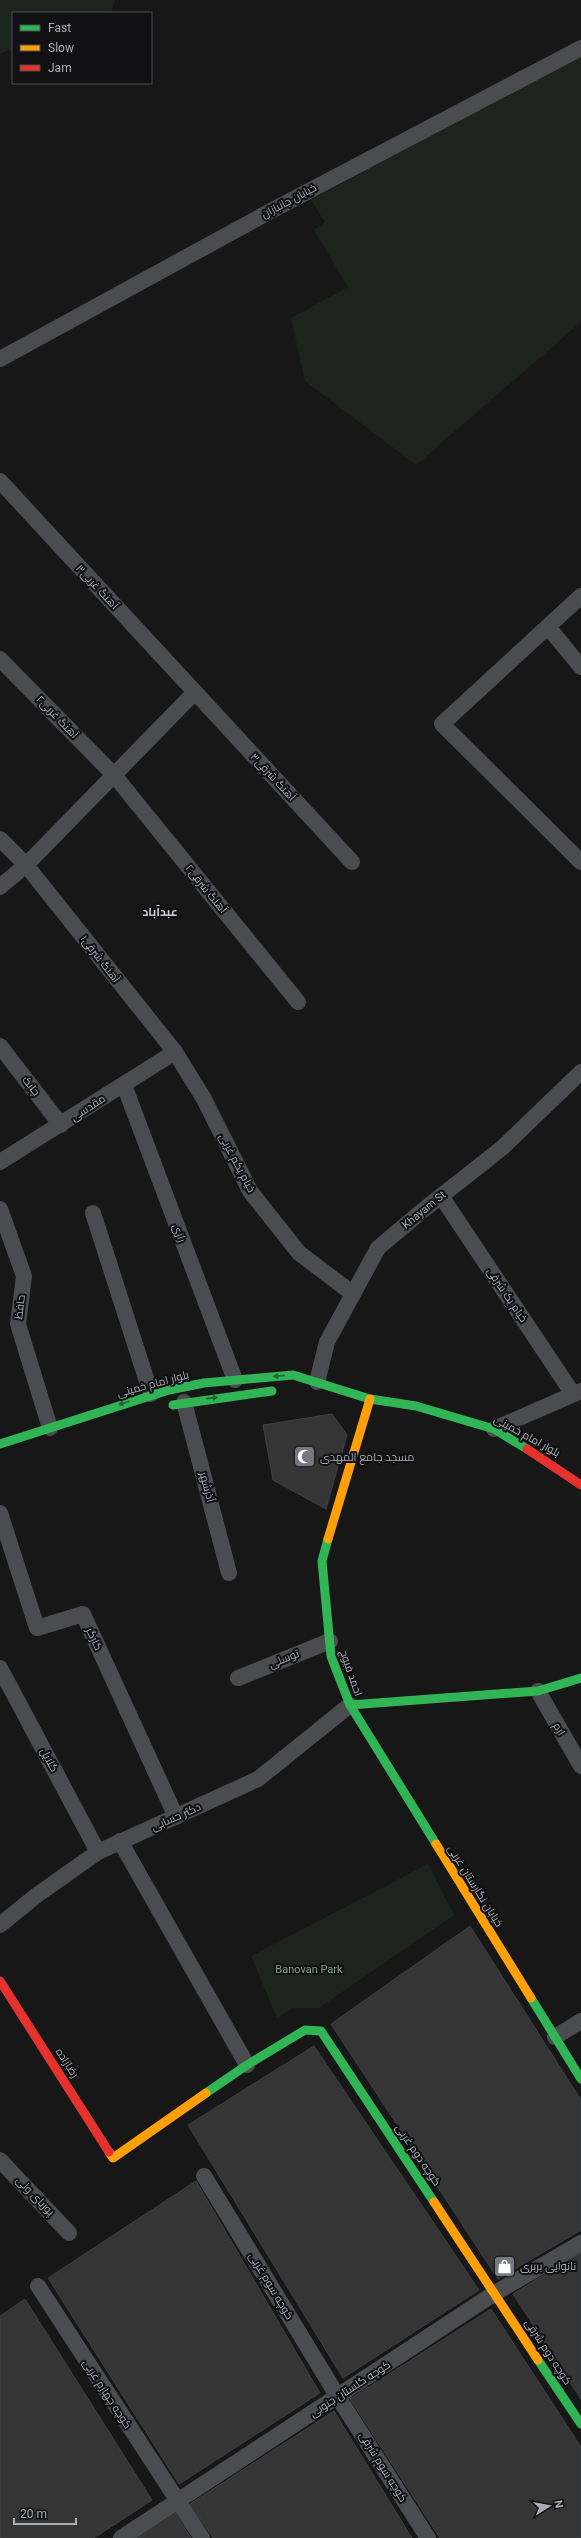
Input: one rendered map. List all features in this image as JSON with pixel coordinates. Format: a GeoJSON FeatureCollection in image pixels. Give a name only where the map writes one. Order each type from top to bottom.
{"type":"FeatureCollection","features":[{"type":"Feature","properties":{"kind":"street","name":"خیابان جانبازان"},"geometry":{"type":"LineString","coordinates":[[0,359],[267,213],[581,48]]}},
{"type":"Feature","properties":{"kind":"street","name":"آهنگ غربی۳"},"geometry":{"type":"LineString","coordinates":[[0,481],[195,692]]}},
{"type":"Feature","properties":{"kind":"street"},"geometry":{"type":"LineString","coordinates":[[581,596],[442,724],[581,862]]}},
{"type":"Feature","properties":{"kind":"street"},"geometry":{"type":"LineString","coordinates":[[548,627],[581,667]]}},
{"type":"Feature","properties":{"kind":"street","name":"آهنگ غربی۲"},"geometry":{"type":"LineString","coordinates":[[0,659],[114,775]]}},
{"type":"Feature","properties":{"kind":"street"},"geometry":{"type":"LineString","coordinates":[[0,887],[26,865],[195,692]]}},
{"type":"Feature","properties":{"kind":"street","name":"آهنگ شرقی۳"},"geometry":{"type":"LineString","coordinates":[[195,692],[352,862]]}},
{"type":"Feature","properties":{"kind":"street","name":"آهنگ شرقی۲"},"geometry":{"type":"LineString","coordinates":[[114,775],[298,1002]]}},
{"type":"Feature","properties":{"kind":"street","name":"آهنگ شرقی۱"},"geometry":{"type":"LineString","coordinates":[[0,839],[26,865],[175,1052]]}},
{"type":"Feature","properties":{"kind":"street","name":"چابک"},"geometry":{"type":"LineString","coordinates":[[0,1046],[61,1125]]}},
{"type":"Feature","properties":{"kind":"street","name":"مقدسی"},"geometry":{"type":"LineString","coordinates":[[0,1162],[175,1052]]}},
{"type":"Feature","properties":{"kind":"street","name":"خیام یکم غربی"},"geometry":{"type":"LineString","coordinates":[[175,1052],[204,1099],[250,1191],[300,1253],[352,1293]]}},
{"type":"Feature","properties":{"kind":"street","name":"Khayam St"},"geometry":{"type":"LineString","coordinates":[[317,1382],[327,1342],[352,1293],[378,1248],[502,1148],[581,1072]]}},
{"type":"Feature","properties":{"kind":"street","name":"رازی"},"geometry":{"type":"LineString","coordinates":[[124,1085],[235,1380]]}},
{"type":"Feature","properties":{"kind":"street","name":"خیام یک شرقی"},"geometry":{"type":"LineString","coordinates":[[441,1196],[577,1392]]}},
{"type":"Feature","properties":{"kind":"street","name":"حافظ"},"geometry":{"type":"LineString","coordinates":[[0,1209],[24,1276],[18,1324],[50,1428]]}},
{"type":"Feature","properties":{"kind":"street"},"geometry":{"type":"LineString","coordinates":[[93,1213],[151,1394]]}},
{"type":"Feature","properties":{"kind":"street","name":"بلوار امام خمینی"},"geometry":{"type":"LineString","coordinates":[[0,1444],[151,1394],[204,1383],[293,1375],[370,1399],[416,1406],[494,1429],[558,1468],[581,1485]]}},
{"type":"Feature","properties":{"kind":"street"},"geometry":{"type":"LineString","coordinates":[[301,1387],[317,1382]]}},
{"type":"Feature","properties":{"kind":"street"},"geometry":{"type":"LineString","coordinates":[[164,1407],[184,1402],[279,1391]]}},
{"type":"Feature","properties":{"kind":"street"},"geometry":{"type":"LineString","coordinates":[[494,1429],[577,1392]]}},
{"type":"Feature","properties":{"kind":"street","name":"احمد فیوج"},"geometry":{"type":"LineString","coordinates":[[370,1399],[322,1560],[331,1656],[350,1705],[538,1691],[581,1678]]}},
{"type":"Feature","properties":{"kind":"street","name":"آذرشهر"},"geometry":{"type":"LineString","coordinates":[[184,1402],[229,1573]]}},
{"type":"Feature","properties":{"kind":"street","name":"کارگر"},"geometry":{"type":"LineString","coordinates":[[0,1513],[37,1628],[83,1614],[176,1817]]}},
{"type":"Feature","properties":{"kind":"street","name":"توسلی"},"geometry":{"type":"LineString","coordinates":[[238,1678],[330,1641]]}},
{"type":"Feature","properties":{"kind":"street","name":"گلایل"},"geometry":{"type":"LineString","coordinates":[[0,1668],[98,1852]]}},
{"type":"Feature","properties":{"kind":"street","name":"ارم"},"geometry":{"type":"LineString","coordinates":[[538,1691],[581,1766]]}},
{"type":"Feature","properties":{"kind":"street","name":"دکتر حسابی"},"geometry":{"type":"LineString","coordinates":[[0,1926],[37,1894],[98,1852],[258,1780],[350,1705]]}},
{"type":"Feature","properties":{"kind":"street","name":"خیابان نگارستان غربی"},"geometry":{"type":"LineString","coordinates":[[350,1705],[581,2079]]}},
{"type":"Feature","properties":{"kind":"street"},"geometry":{"type":"LineString","coordinates":[[120,1841],[247,2065]]}},
{"type":"Feature","properties":{"kind":"street","name":"رضازاده"},"geometry":{"type":"LineString","coordinates":[[0,1981],[113,2158],[247,2065]]}},
{"type":"Feature","properties":{"kind":"street"},"geometry":{"type":"LineString","coordinates":[[555,2037],[581,2021]]}},
{"type":"Feature","properties":{"kind":"street","name":"کوچه دوم غربی"},"geometry":{"type":"LineString","coordinates":[[247,2065],[305,2030],[321,2031],[495,2293]]}},
{"type":"Feature","properties":{"kind":"street","name":"پوریای ولی"},"geometry":{"type":"LineString","coordinates":[[0,2160],[69,2233]]}},
{"type":"Feature","properties":{"kind":"street","name":"کوچه سوم غربی"},"geometry":{"type":"LineString","coordinates":[[204,2176],[338,2397]]}},
{"type":"Feature","properties":{"kind":"street","name":"کوچه گلستان جنوبی"},"geometry":{"type":"LineString","coordinates":[[121,2538],[495,2293],[581,2243]]}},
{"type":"Feature","properties":{"kind":"street","name":"کوچه چهارم غربی"},"geometry":{"type":"LineString","coordinates":[[38,2286],[176,2501],[202,2538]]}},
{"type":"Feature","properties":{"kind":"street","name":"کوچه دوم شرقی"},"geometry":{"type":"LineString","coordinates":[[495,2293],[581,2424]]}},
{"type":"Feature","properties":{"kind":"street","name":"کوچه سوم شرقی"},"geometry":{"type":"LineString","coordinates":[[338,2397],[428,2538]]}},
{"type":"Feature","properties":{"kind":"green space"},"geometry":{"type":"Polygon","coordinates":[[[0,0],[115,0],[111,12],[12,12],[12,52],[8,50],[0,54],[0,0]]]}},
{"type":"Feature","properties":{"kind":"green space"},"geometry":{"type":"Polygon","coordinates":[[[581,55],[581,322],[416,465],[305,381],[291,318],[348,287],[314,230],[325,222],[311,200],[581,55]]]}},
{"type":"Feature","properties":{"kind":"green space","name":"Banovan Park"},"geometry":{"type":"Polygon","coordinates":[[[428,1864],[454,1915],[319,2008],[293,2008],[277,2018],[251,1956],[428,1864]]]}},
{"type":"Feature","properties":{"kind":"building","name":"مسجد جامع المهدی"},"geometry":{"type":"Polygon","coordinates":[[[332,1414],[347,1435],[326,1509],[273,1480],[263,1425],[332,1414]]]}},
{"type":"Feature","properties":{"kind":"building"},"geometry":{"type":"Polygon","coordinates":[[[470,1926],[581,2100],[581,2230],[498,2279],[331,2024],[470,1926]]]}},
{"type":"Feature","properties":{"kind":"building"},"geometry":{"type":"Polygon","coordinates":[[[314,2046],[479,2290],[343,2378],[188,2125],[314,2046]]]}},
{"type":"Feature","properties":{"kind":"building"},"geometry":{"type":"Polygon","coordinates":[[[196,2181],[320,2393],[179,2484],[48,2278],[196,2181]]]}},
{"type":"Feature","properties":{"kind":"building"},"geometry":{"type":"Polygon","coordinates":[[[581,2252],[581,2399],[513,2294],[581,2252]]]}},
{"type":"Feature","properties":{"kind":"building"},"geometry":{"type":"Polygon","coordinates":[[[25,2299],[152,2500],[94,2538],[0,2538],[0,2316],[25,2299]]]}},
{"type":"Feature","properties":{"kind":"building"},"geometry":{"type":"Polygon","coordinates":[[[491,2309],[581,2447],[581,2538],[440,2538],[350,2399],[491,2309]]]}},
{"type":"Feature","properties":{"kind":"building"},"geometry":{"type":"Polygon","coordinates":[[[334,2411],[412,2538],[213,2538],[190,2504],[334,2411]]]}},
{"type":"Feature","properties":{"kind":"building"},"geometry":{"type":"Polygon","coordinates":[[[174,2511],[191,2538],[136,2538],[174,2511]]]}},
{"type":"Feature","properties":{"kind":"traffic: fast"},"geometry":{"type":"LineString","coordinates":[[0,1444],[169,1390],[204,1383],[293,1375],[370,1399],[416,1406],[494,1429],[527,1449]]}},
{"type":"Feature","properties":{"kind":"traffic: fast"},"geometry":{"type":"LineString","coordinates":[[173,1405],[272,1391]]}},
{"type":"Feature","properties":{"kind":"traffic: fast"},"geometry":{"type":"LineString","coordinates":[[328,1539],[322,1561],[331,1656],[350,1705],[436,1844]]}},
{"type":"Feature","properties":{"kind":"traffic: fast"},"geometry":{"type":"LineString","coordinates":[[350,1705],[538,1691],[581,1678]]}},
{"type":"Feature","properties":{"kind":"traffic: fast"},"geometry":{"type":"LineString","coordinates":[[531,1998],[581,2079]]}},
{"type":"Feature","properties":{"kind":"traffic: fast"},"geometry":{"type":"LineString","coordinates":[[206,2093],[247,2065],[305,2030],[321,2031],[434,2202]]}},
{"type":"Feature","properties":{"kind":"traffic: fast"},"geometry":{"type":"LineString","coordinates":[[538,2360],[581,2424]]}},
{"type":"Feature","properties":{"kind":"traffic: slow"},"geometry":{"type":"LineString","coordinates":[[328,1539],[370,1399]]}},
{"type":"Feature","properties":{"kind":"traffic: slow"},"geometry":{"type":"LineString","coordinates":[[436,1844],[531,1998]]}},
{"type":"Feature","properties":{"kind":"traffic: slow"},"geometry":{"type":"LineString","coordinates":[[109,2152],[113,2158],[206,2093]]}},
{"type":"Feature","properties":{"kind":"traffic: slow"},"geometry":{"type":"LineString","coordinates":[[434,2202],[538,2360]]}},
{"type":"Feature","properties":{"kind":"traffic: jam"},"geometry":{"type":"LineString","coordinates":[[527,1449],[581,1485]]}},
{"type":"Feature","properties":{"kind":"traffic: jam"},"geometry":{"type":"LineString","coordinates":[[0,1981],[109,2152]]}},
{"type":"Feature","properties":{"kind":"place","name":"مسجد جامع المهدی"},"geometry":{"type":"Point","coordinates":[305,1457]}},
{"type":"Feature","properties":{"kind":"place","name":"نانوایی بربری"},"geometry":{"type":"Point","coordinates":[504,2266]}},
{"type":"Feature","properties":{"kind":"district","name":"عبدآباد"},"geometry":{"type":"Point","coordinates":[160,912]}}]}
